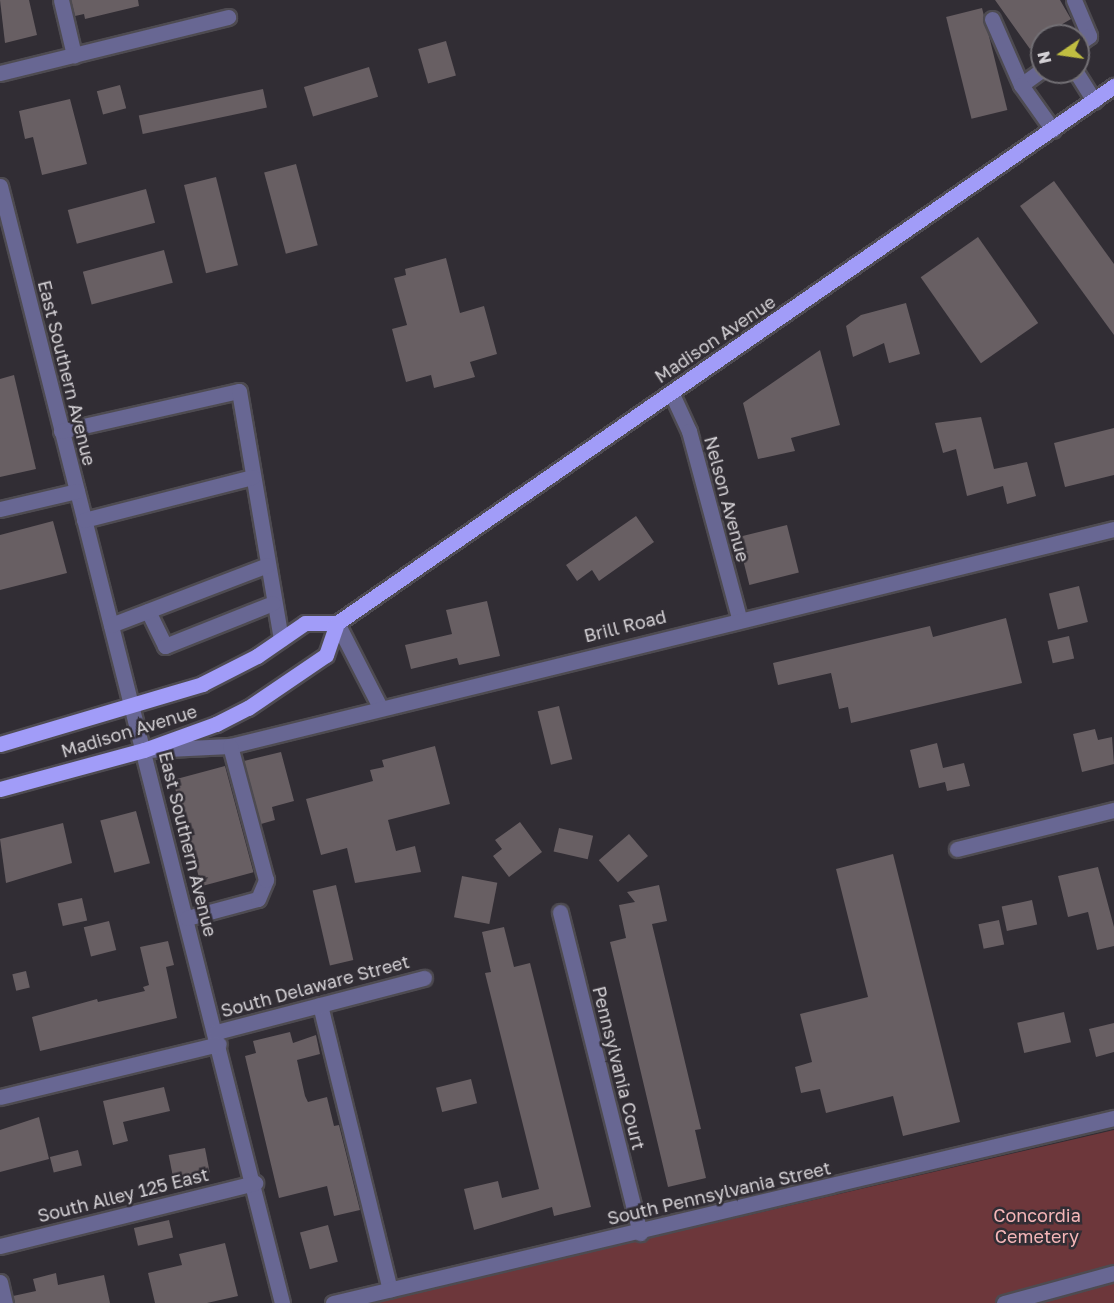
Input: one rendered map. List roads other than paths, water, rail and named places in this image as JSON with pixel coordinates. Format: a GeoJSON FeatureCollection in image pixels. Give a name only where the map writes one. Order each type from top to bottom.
{"type":"FeatureCollection","features":[{"type":"Feature","properties":{"kind":"main road","name":"Madison Avenue"},"geometry":{"type":"LineString","coordinates":[[0,744],[132,707],[202,684],[305,623],[337,623],[1114,86]]}},
{"type":"Feature","properties":{"kind":"main road","name":"Madison Avenue"},"geometry":{"type":"LineString","coordinates":[[0,789],[144,750],[216,724],[278,689],[326,655],[337,623]]}},
{"type":"Feature","properties":{"kind":"street"},"geometry":{"type":"LineString","coordinates":[[61,0],[74,55]]}},
{"type":"Feature","properties":{"kind":"street"},"geometry":{"type":"LineString","coordinates":[[1074,0],[1084,24]]}},
{"type":"Feature","properties":{"kind":"street"},"geometry":{"type":"LineString","coordinates":[[0,73],[228,17]]}},
{"type":"Feature","properties":{"kind":"street"},"geometry":{"type":"LineString","coordinates":[[992,19],[1021,85],[1053,130]]}},
{"type":"Feature","properties":{"kind":"street"},"geometry":{"type":"LineString","coordinates":[[1021,85],[1030,79]]}},
{"type":"Feature","properties":{"kind":"street"},"geometry":{"type":"LineString","coordinates":[[1084,84],[1094,100]]}},
{"type":"Feature","properties":{"kind":"street","name":"East Southern Avenue"},"geometry":{"type":"LineString","coordinates":[[0,186],[4,216],[62,431],[255,1183],[282,1303]]}},
{"type":"Feature","properties":{"kind":"street"},"geometry":{"type":"LineString","coordinates":[[62,431],[239,391],[273,603],[281,639]]}},
{"type":"Feature","properties":{"kind":"street","name":"Nelson Avenue"},"geometry":{"type":"LineString","coordinates":[[670,392],[689,430],[739,618]]}},
{"type":"Feature","properties":{"kind":"street"},"geometry":{"type":"LineString","coordinates":[[84,520],[253,477]]}},
{"type":"Feature","properties":{"kind":"street"},"geometry":{"type":"LineString","coordinates":[[0,509],[77,491]]}},
{"type":"Feature","properties":{"kind":"street","name":"Brill Road"},"geometry":{"type":"LineString","coordinates":[[144,750],[230,747],[380,707],[739,618],[1114,529]]}},
{"type":"Feature","properties":{"kind":"street"},"geometry":{"type":"LineString","coordinates":[[111,625],[267,565]]}},
{"type":"Feature","properties":{"kind":"street"},"geometry":{"type":"LineString","coordinates":[[148,611],[165,646],[273,603]]}},
{"type":"Feature","properties":{"kind":"street"},"geometry":{"type":"LineString","coordinates":[[337,623],[380,707]]}},
{"type":"Feature","properties":{"kind":"street"},"geometry":{"type":"LineString","coordinates":[[187,918],[258,899],[266,880],[230,747]]}},
{"type":"Feature","properties":{"kind":"street"},"geometry":{"type":"LineString","coordinates":[[957,849],[1114,810]]}},
{"type":"Feature","properties":{"kind":"street","name":"Pennsylvania Court"},"geometry":{"type":"LineString","coordinates":[[560,912],[640,1233]]}},
{"type":"Feature","properties":{"kind":"street","name":"South Delaware Street"},"geometry":{"type":"LineString","coordinates":[[0,1097],[217,1038],[320,1005],[424,978]]}},
{"type":"Feature","properties":{"kind":"street"},"geometry":{"type":"LineString","coordinates":[[320,1005],[390,1290]]}},
{"type":"Feature","properties":{"kind":"street","name":"South Pennsylvania Street"},"geometry":{"type":"LineString","coordinates":[[333,1303],[640,1233],[1114,1118]]}},
{"type":"Feature","properties":{"kind":"street","name":"South Alley 125 East"},"geometry":{"type":"LineString","coordinates":[[0,1246],[255,1183]]}},
{"type":"Feature","properties":{"kind":"street"},"geometry":{"type":"LineString","coordinates":[[1004,1303],[1114,1273]]}},
{"type":"Feature","properties":{"kind":"street"},"geometry":{"type":"LineString","coordinates":[[0,1282],[5,1303]]}},
{"type":"Feature","properties":{"kind":"park label","name":"Concordia Cemetery"},"geometry":{"type":"Point","coordinates":[1037,1226]}}]}
